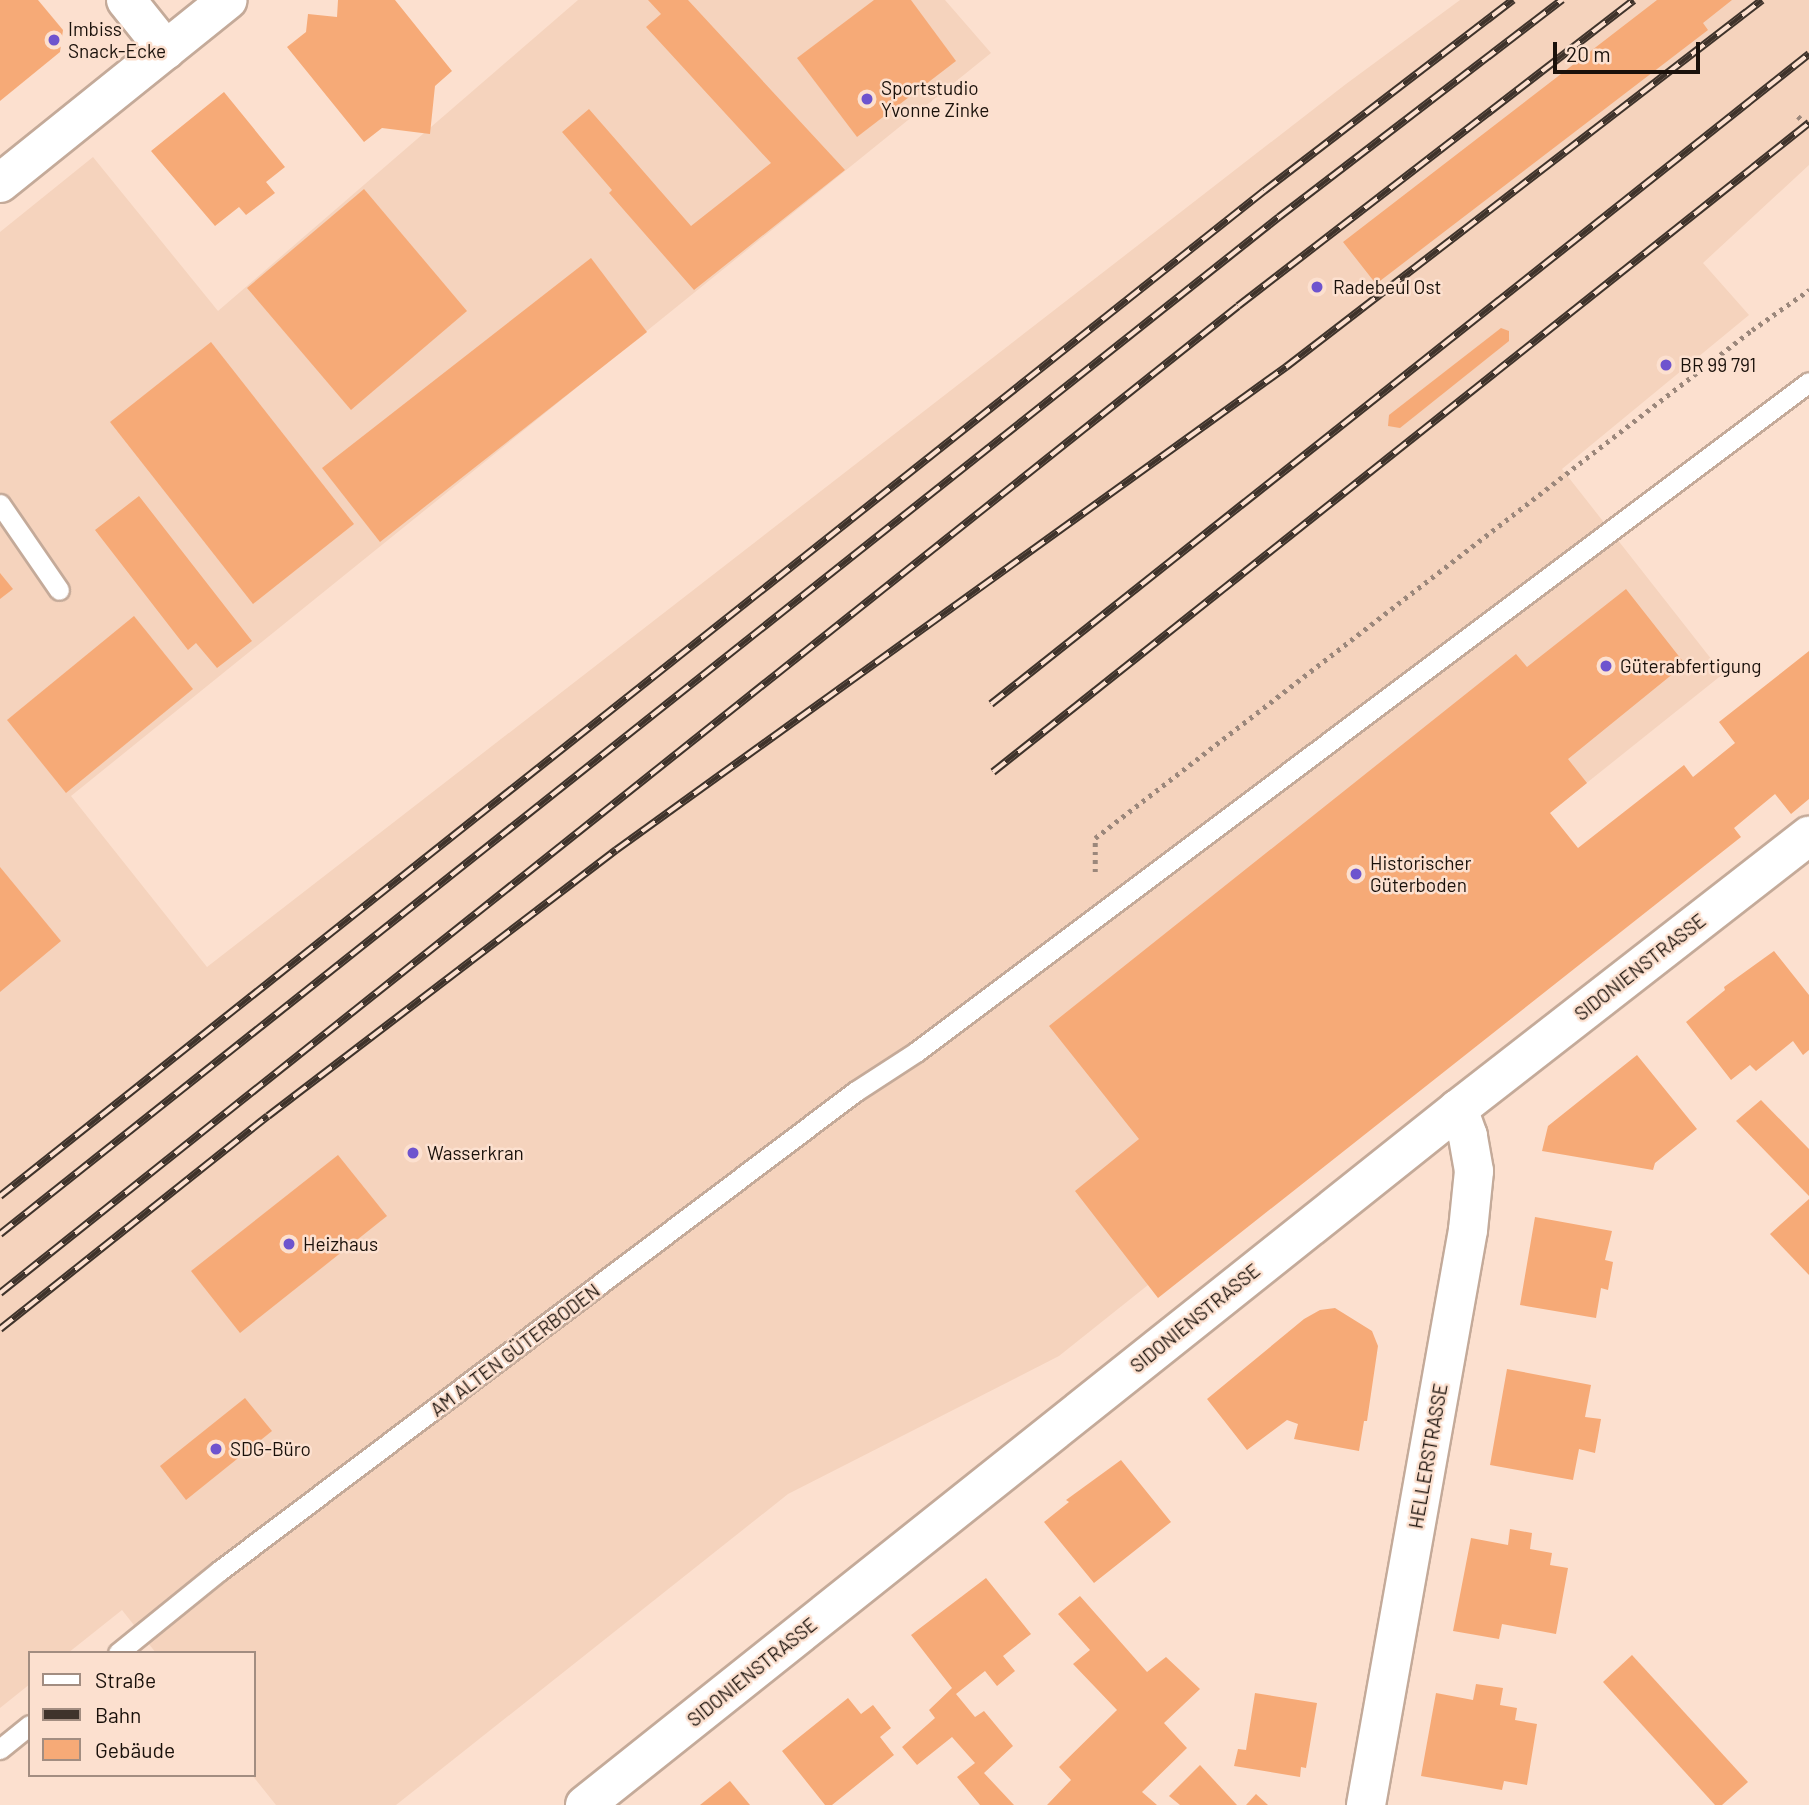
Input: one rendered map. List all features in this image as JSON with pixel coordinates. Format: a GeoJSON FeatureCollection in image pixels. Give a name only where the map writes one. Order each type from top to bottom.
{"type":"FeatureCollection","features":[{"type":"Feature","properties":{"kind":"street"},"geometry":{"type":"LineString","coordinates":[[126,0],[166,50]]}},
{"type":"Feature","properties":{"kind":"street"},"geometry":{"type":"LineString","coordinates":[[0,183],[228,0]]}},
{"type":"Feature","properties":{"kind":"street","name":"SIDONIENSTRASSE"},"geometry":{"type":"LineString","coordinates":[[585,1805],[1458,1109],[1809,836]]}},
{"type":"Feature","properties":{"kind":"street","name":"HELLERSTRASSE"},"geometry":{"type":"LineString","coordinates":[[1366,1805],[1468,1230],[1474,1171],[1468,1136],[1458,1109]]}},
{"type":"Feature","properties":{"kind":"lane","name":"AM ALTEN GÜTERBODEN"},"geometry":{"type":"LineString","coordinates":[[120,1651],[219,1570],[856,1091],[916,1052],[1809,382]]}},
{"type":"Feature","properties":{"kind":"lane"},"geometry":{"type":"LineString","coordinates":[[0,504],[59,590]]}},
{"type":"Feature","properties":{"kind":"lane"},"geometry":{"type":"LineString","coordinates":[[0,1749],[28,1727]]}},
{"type":"Feature","properties":{"kind":"path"},"geometry":{"type":"LineString","coordinates":[[1798,116],[1809,127]]}},
{"type":"Feature","properties":{"kind":"path"},"geometry":{"type":"LineString","coordinates":[[1094,838],[1752,330],[1809,290]]}},
{"type":"Feature","properties":{"kind":"shaded area"},"geometry":{"type":"Polygon","coordinates":[[[578,0],[945,0],[991,53],[71,796],[207,967],[1346,84],[1460,0],[1809,0],[1809,165],[1703,263],[1749,315],[1562,469],[1723,674],[1524,833],[1610,941],[1464,1033],[1059,1356],[788,1494],[396,1805],[276,1805],[254,1777],[256,1777],[256,1651],[154,1651],[122,1610],[71,1651],[28,1651],[28,1686],[0,1708],[0,232],[93,157],[218,311],[578,0]]]}},
{"type":"Feature","properties":{"kind":"building"},"geometry":{"type":"Polygon","coordinates":[[[0,0],[38,0],[63,30],[60,52],[0,101],[0,0]]]}},
{"type":"Feature","properties":{"kind":"building"},"geometry":{"type":"Polygon","coordinates":[[[338,0],[395,0],[452,71],[435,86],[430,134],[382,128],[364,142],[287,47],[306,32],[308,14],[337,17],[338,0]]]}},
{"type":"Feature","properties":{"kind":"building"},"geometry":{"type":"Polygon","coordinates":[[[648,0],[688,0],[845,170],[694,290],[609,193],[612,190],[562,132],[589,109],[691,226],[771,163],[646,27],[661,14],[648,0]]]}},
{"type":"Feature","properties":{"kind":"building","name":"Sportstudio Yvonne Zinke"},"geometry":{"type":"Polygon","coordinates":[[[874,0],[911,0],[956,61],[857,137],[797,58],[874,0]]]}},
{"type":"Feature","properties":{"kind":"building"},"geometry":{"type":"Polygon","coordinates":[[[1657,0],[1732,0],[1703,23],[1708,30],[1376,284],[1343,242],[1657,0]]]}},
{"type":"Feature","properties":{"kind":"building"},"geometry":{"type":"Polygon","coordinates":[[[224,92],[285,167],[266,182],[275,193],[246,215],[239,207],[215,226],[151,151],[224,92]]]}},
{"type":"Feature","properties":{"kind":"building"},"geometry":{"type":"Polygon","coordinates":[[[364,189],[467,311],[351,410],[247,288],[364,189]]]}},
{"type":"Feature","properties":{"kind":"building"},"geometry":{"type":"Polygon","coordinates":[[[591,258],[647,332],[380,542],[322,468],[591,258]]]}},
{"type":"Feature","properties":{"kind":"building"},"geometry":{"type":"Polygon","coordinates":[[[1501,328],[1509,331],[1509,341],[1400,428],[1388,426],[1389,415],[1501,328]]]}},
{"type":"Feature","properties":{"kind":"building"},"geometry":{"type":"Polygon","coordinates":[[[211,342],[354,524],[253,604],[110,422],[211,342]]]}},
{"type":"Feature","properties":{"kind":"building"},"geometry":{"type":"Polygon","coordinates":[[[139,496],[252,641],[217,668],[196,643],[188,650],[95,530],[139,496]]]}},
{"type":"Feature","properties":{"kind":"building"},"geometry":{"type":"Polygon","coordinates":[[[0,573],[13,589],[0,599],[0,573]]]}},
{"type":"Feature","properties":{"kind":"building"},"geometry":{"type":"Polygon","coordinates":[[[1626,589],[1685,664],[1568,759],[1587,783],[1550,813],[1578,848],[1684,765],[1693,777],[1735,743],[1719,722],[1809,651],[1809,799],[1791,814],[1775,794],[1734,828],[1741,837],[1158,1298],[1075,1191],[1139,1139],[1049,1026],[1516,654],[1527,667],[1626,589]]]}},
{"type":"Feature","properties":{"kind":"building"},"geometry":{"type":"Polygon","coordinates":[[[134,616],[193,689],[66,793],[7,720],[134,616]]]}},
{"type":"Feature","properties":{"kind":"building"},"geometry":{"type":"Polygon","coordinates":[[[0,867],[61,941],[0,992],[0,867]]]}},
{"type":"Feature","properties":{"kind":"building"},"geometry":{"type":"Polygon","coordinates":[[[1774,951],[1809,995],[1809,1050],[1803,1055],[1793,1041],[1756,1071],[1750,1065],[1731,1080],[1686,1022],[1725,990],[1724,987],[1774,951]]]}},
{"type":"Feature","properties":{"kind":"building"},"geometry":{"type":"Polygon","coordinates":[[[1637,1055],[1697,1129],[1655,1163],[1653,1170],[1542,1151],[1548,1126],[1637,1055]]]}},
{"type":"Feature","properties":{"kind":"building"},"geometry":{"type":"Polygon","coordinates":[[[1761,1100],[1809,1149],[1809,1196],[1736,1121],[1761,1100]]]}},
{"type":"Feature","properties":{"kind":"building","name":"Heizhaus"},"geometry":{"type":"Polygon","coordinates":[[[338,1155],[387,1216],[240,1333],[191,1271],[338,1155]]]}},
{"type":"Feature","properties":{"kind":"building"},"geometry":{"type":"Polygon","coordinates":[[[1809,1199],[1809,1275],[1770,1234],[1809,1199]]]}},
{"type":"Feature","properties":{"kind":"building"},"geometry":{"type":"Polygon","coordinates":[[[1535,1217],[1612,1231],[1605,1260],[1613,1262],[1608,1290],[1601,1288],[1596,1318],[1520,1305],[1535,1217]]]}},
{"type":"Feature","properties":{"kind":"building"},"geometry":{"type":"Polygon","coordinates":[[[1335,1308],[1372,1331],[1378,1346],[1367,1421],[1364,1421],[1359,1451],[1294,1439],[1298,1424],[1287,1420],[1247,1450],[1207,1399],[1304,1319],[1320,1310],[1335,1308]]]}},
{"type":"Feature","properties":{"kind":"building"},"geometry":{"type":"Polygon","coordinates":[[[1507,1369],[1591,1385],[1585,1417],[1601,1419],[1595,1453],[1579,1449],[1573,1480],[1490,1465],[1507,1369]]]}},
{"type":"Feature","properties":{"kind":"building","name":"SDG-Büro"},"geometry":{"type":"Polygon","coordinates":[[[245,1398],[272,1431],[186,1500],[160,1466],[245,1398]]]}},
{"type":"Feature","properties":{"kind":"building"},"geometry":{"type":"Polygon","coordinates":[[[1121,1460],[1171,1522],[1094,1583],[1044,1522],[1069,1502],[1066,1500],[1121,1460]]]}},
{"type":"Feature","properties":{"kind":"building"},"geometry":{"type":"Polygon","coordinates":[[[1510,1529],[1532,1533],[1530,1549],[1552,1553],[1550,1565],[1568,1568],[1556,1634],[1502,1624],[1499,1639],[1453,1631],[1471,1538],[1508,1545],[1510,1529]]]}},
{"type":"Feature","properties":{"kind":"building"},"geometry":{"type":"Polygon","coordinates":[[[986,1578],[1031,1634],[1003,1656],[1015,1671],[997,1686],[985,1671],[956,1694],[975,1717],[984,1711],[1013,1746],[984,1773],[1014,1805],[980,1805],[957,1777],[975,1763],[952,1737],[917,1765],[902,1747],[935,1718],[929,1710],[952,1688],[911,1635],[986,1578]]]}},
{"type":"Feature","properties":{"kind":"building"},"geometry":{"type":"Polygon","coordinates":[[[1080,1596],[1147,1672],[1166,1657],[1200,1689],[1164,1723],[1187,1748],[1142,1792],[1157,1805],[1047,1805],[1071,1780],[1059,1767],[1117,1710],[1073,1664],[1090,1650],[1058,1614],[1080,1596]]]}},
{"type":"Feature","properties":{"kind":"building"},"geometry":{"type":"Polygon","coordinates":[[[1632,1655],[1748,1782],[1722,1805],[1715,1805],[1603,1682],[1632,1655]]]}},
{"type":"Feature","properties":{"kind":"building"},"geometry":{"type":"Polygon","coordinates":[[[1476,1684],[1503,1688],[1500,1705],[1517,1708],[1515,1720],[1537,1724],[1527,1785],[1504,1781],[1502,1790],[1421,1776],[1436,1693],[1473,1700],[1476,1684]]]}},
{"type":"Feature","properties":{"kind":"building"},"geometry":{"type":"Polygon","coordinates":[[[1255,1693],[1317,1703],[1306,1768],[1301,1767],[1300,1777],[1234,1766],[1238,1749],[1246,1750],[1255,1693]]]}},
{"type":"Feature","properties":{"kind":"building"},"geometry":{"type":"Polygon","coordinates":[[[848,1698],[861,1714],[873,1705],[891,1728],[880,1737],[894,1755],[832,1805],[825,1805],[782,1751],[848,1698]]]}},
{"type":"Feature","properties":{"kind":"building"},"geometry":{"type":"Polygon","coordinates":[[[1200,1765],[1237,1805],[1180,1805],[1169,1796],[1200,1765]]]}},
{"type":"Feature","properties":{"kind":"building"},"geometry":{"type":"Polygon","coordinates":[[[730,1781],[750,1805],[700,1805],[730,1781]]]}},
{"type":"Feature","properties":{"kind":"building"},"geometry":{"type":"Polygon","coordinates":[[[1256,1794],[1268,1805],[1246,1805],[1256,1794]]]}},
{"type":"Feature","properties":{"kind":"railway"},"geometry":{"type":"LineString","coordinates":[[0,1196],[1264,191],[1513,0]]}},
{"type":"Feature","properties":{"kind":"railway"},"geometry":{"type":"LineString","coordinates":[[0,1234],[1279,217],[1562,0]]}},
{"type":"Feature","properties":{"kind":"railway"},"geometry":{"type":"LineString","coordinates":[[0,1293],[1238,306],[1634,0]]}},
{"type":"Feature","properties":{"kind":"railway"},"geometry":{"type":"LineString","coordinates":[[0,1329],[268,1116],[616,850],[1286,367],[1762,0]]}},
{"type":"Feature","properties":{"kind":"railway"},"geometry":{"type":"LineString","coordinates":[[991,704],[1809,54]]}},
{"type":"Feature","properties":{"kind":"railway"},"geometry":{"type":"LineString","coordinates":[[993,772],[1809,123]]}},
{"type":"Feature","properties":{"kind":"place","name":"Imbiss Snack-Ecke"},"geometry":{"type":"Point","coordinates":[54,40]}},
{"type":"Feature","properties":{"kind":"place","name":"Sportstudio Yvonne Zinke"},"geometry":{"type":"Point","coordinates":[867,99]}},
{"type":"Feature","properties":{"kind":"place","name":"Radebeul Ost"},"geometry":{"type":"Point","coordinates":[1317,287]}},
{"type":"Feature","properties":{"kind":"place","name":"BR 99 791"},"geometry":{"type":"Point","coordinates":[1666,365]}},
{"type":"Feature","properties":{"kind":"place","name":"Güterabfertigung"},"geometry":{"type":"Point","coordinates":[1606,666]}},
{"type":"Feature","properties":{"kind":"place","name":"Historischer Güterboden"},"geometry":{"type":"Point","coordinates":[1356,874]}},
{"type":"Feature","properties":{"kind":"place","name":"Wasserkran"},"geometry":{"type":"Point","coordinates":[413,1153]}},
{"type":"Feature","properties":{"kind":"place","name":"Heizhaus"},"geometry":{"type":"Point","coordinates":[289,1244]}},
{"type":"Feature","properties":{"kind":"place","name":"SDG-Büro"},"geometry":{"type":"Point","coordinates":[216,1449]}}]}
